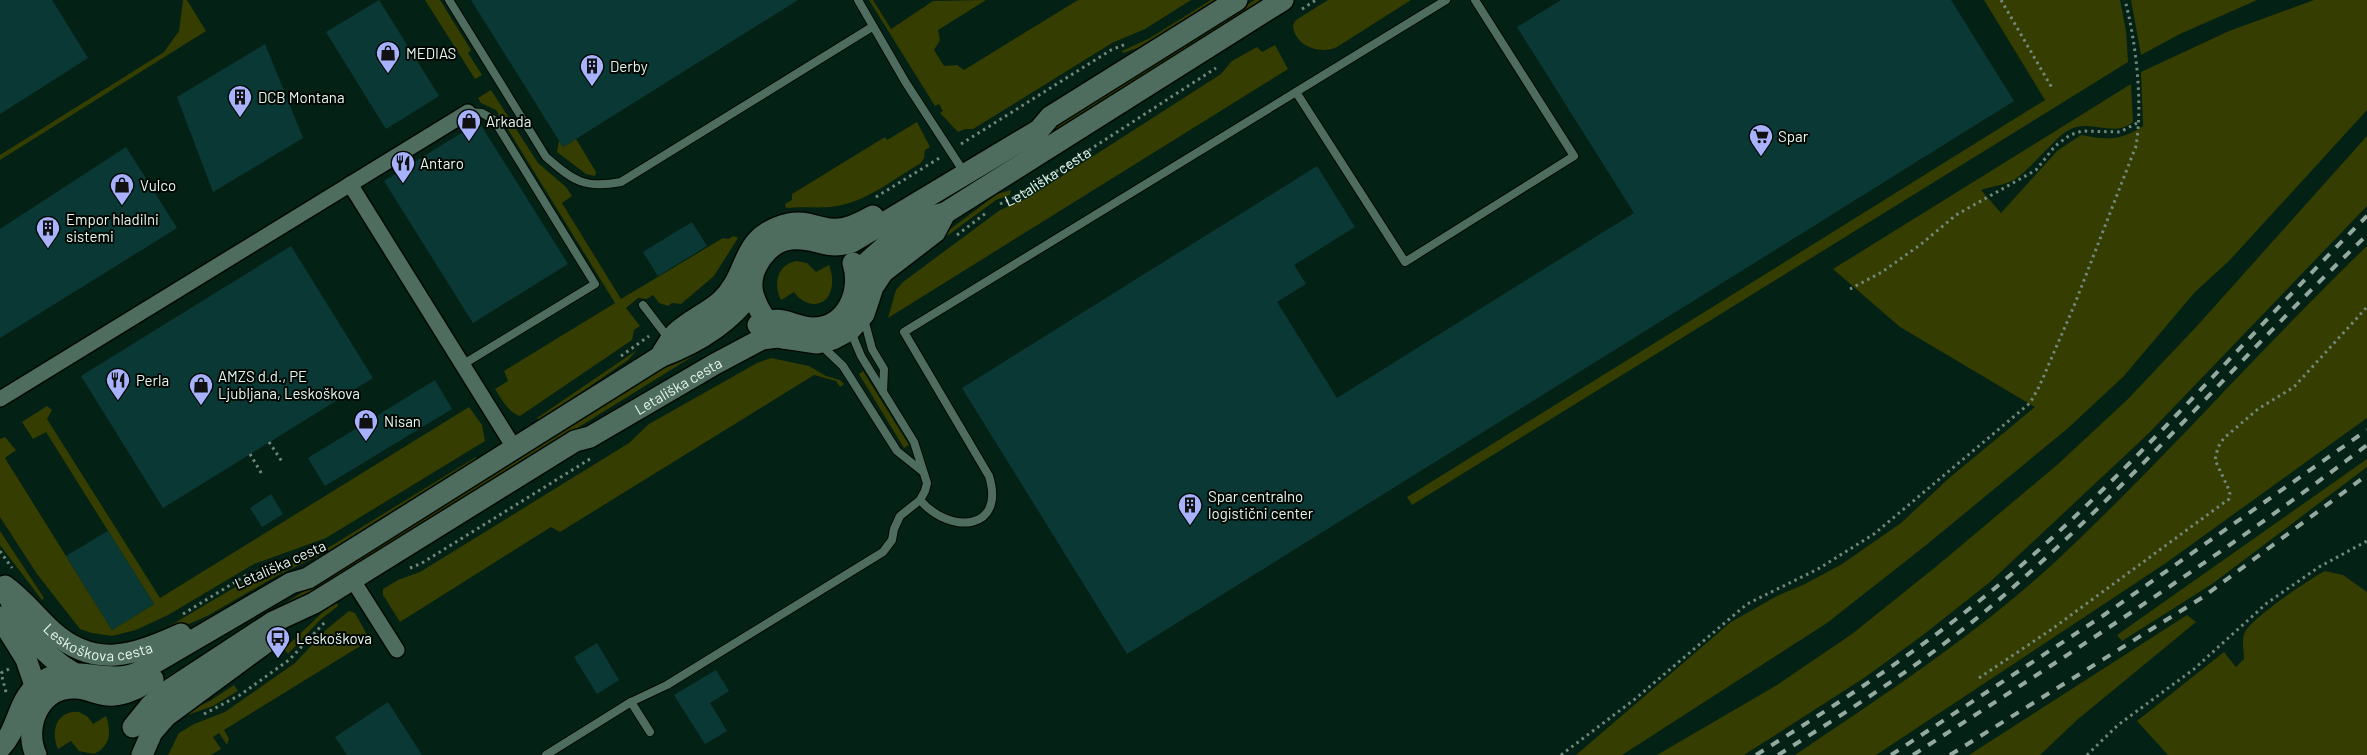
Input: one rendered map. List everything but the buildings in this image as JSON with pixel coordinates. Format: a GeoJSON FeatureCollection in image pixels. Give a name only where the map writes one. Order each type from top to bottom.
{"type":"FeatureCollection","features":[{"type":"Feature","properties":{"kind":"main road","name":"Letališka cesta"},"geometry":{"type":"LineString","coordinates":[[665,349],[685,348],[731,316],[752,292],[758,264],[766,252],[778,243],[793,238],[810,240],[826,246],[843,245],[870,232],[1039,130],[1050,117],[1237,0]]}},
{"type":"Feature","properties":{"kind":"main road","name":"Letališka cesta"},"geometry":{"type":"LineString","coordinates":[[856,276],[891,241],[925,218],[945,213],[1283,0]]}},
{"type":"Feature","properties":{"kind":"main road","name":"Letališka cesta"},"geometry":{"type":"LineString","coordinates":[[0,748],[30,706],[37,685],[56,675],[72,672],[106,678],[130,676],[291,583],[308,578],[514,450],[665,349],[675,334],[721,301],[735,284],[749,250],[765,234],[775,228],[796,222],[810,223],[828,229],[848,228],[864,221],[960,166],[1033,121],[1050,117]]}},
{"type":"Feature","properties":{"kind":"main road","name":"Letališka cesta"},"geometry":{"type":"LineString","coordinates":[[133,727],[150,706],[166,692],[273,622],[314,603],[575,441],[590,437],[748,345],[770,337],[817,343],[833,339],[854,318],[882,272],[936,232],[945,213]]}},
{"type":"Feature","properties":{"kind":"main road"},"geometry":{"type":"LineString","coordinates":[[767,321],[786,320],[804,326],[819,327],[854,318],[856,276],[854,265],[843,245]]}},
{"type":"Feature","properties":{"kind":"main road"},"geometry":{"type":"LineString","coordinates":[[752,292],[767,321],[784,338]]}},
{"type":"Feature","properties":{"kind":"main road","name":"Letališka cesta"},"geometry":{"type":"LineString","coordinates":[[575,441],[583,430],[709,352],[767,321]]}},
{"type":"Feature","properties":{"kind":"main road","name":"Letališka cesta"},"geometry":{"type":"LineString","coordinates":[[30,706],[68,688],[82,688],[106,696],[122,694],[146,684],[296,592],[308,578]]}},
{"type":"Feature","properties":{"kind":"main road","name":"Leskoškova cesta"},"geometry":{"type":"LineString","coordinates":[[3,581],[65,642],[88,653],[112,656],[128,654],[184,632],[205,633]]}},
{"type":"Feature","properties":{"kind":"main road","name":"Leskoškova cesta"},"geometry":{"type":"LineString","coordinates":[[3,581],[13,607],[42,649],[72,672]]}},
{"type":"Feature","properties":{"kind":"main road","name":"Letališka cesta"},"geometry":{"type":"LineString","coordinates":[[142,755],[152,732],[166,716],[282,632],[314,603]]}},
{"type":"Feature","properties":{"kind":"main road"},"geometry":{"type":"LineString","coordinates":[[0,617],[26,659],[37,685]]}},
{"type":"Feature","properties":{"kind":"main road"},"geometry":{"type":"LineString","coordinates":[[0,641],[20,679],[30,706]]}},
{"type":"Feature","properties":{"kind":"main road","name":"Letališka cesta"},"geometry":{"type":"LineString","coordinates":[[106,678],[122,694],[129,709],[133,727],[127,755]]}},
{"type":"Feature","properties":{"kind":"main road","name":"Letališka cesta"},"geometry":{"type":"LineString","coordinates":[[29,750],[30,706]]}},
{"type":"Feature","properties":{"kind":"street"},"geometry":{"type":"LineString","coordinates":[[0,399],[468,112]]}},
{"type":"Feature","properties":{"kind":"street"},"geometry":{"type":"LineString","coordinates":[[350,184],[514,450]]}},
{"type":"Feature","properties":{"kind":"street"},"geometry":{"type":"LineString","coordinates":[[352,579],[397,650]]}},
{"type":"Feature","properties":{"kind":"lane"},"geometry":{"type":"LineString","coordinates":[[448,0],[546,156],[578,180],[598,186],[621,182],[872,27]]}},
{"type":"Feature","properties":{"kind":"lane"},"geometry":{"type":"LineString","coordinates":[[858,0],[872,27],[960,166]]}},
{"type":"Feature","properties":{"kind":"lane"},"geometry":{"type":"LineString","coordinates":[[920,500],[930,512],[955,523],[965,523],[978,520],[986,513],[991,503],[993,487],[989,476],[904,332],[1446,0]]}},
{"type":"Feature","properties":{"kind":"lane"},"geometry":{"type":"LineString","coordinates":[[1296,92],[1405,262],[1574,156],[1475,0]]}},
{"type":"Feature","properties":{"kind":"lane"},"geometry":{"type":"LineString","coordinates":[[462,364],[595,284],[494,120],[482,113],[468,112]]}},
{"type":"Feature","properties":{"kind":"lane"},"geometry":{"type":"LineString","coordinates":[[643,305],[665,349]]}},
{"type":"Feature","properties":{"kind":"lane"},"geometry":{"type":"LineString","coordinates":[[854,318],[864,326],[872,349],[884,369],[883,392]]}},
{"type":"Feature","properties":{"kind":"lane"},"geometry":{"type":"LineString","coordinates":[[546,755],[631,702],[667,685],[883,552],[892,540],[894,529],[900,516],[920,500],[925,491],[926,483],[914,442],[861,356],[854,318]]}},
{"type":"Feature","properties":{"kind":"lane"},"geometry":{"type":"LineString","coordinates":[[817,343],[834,356],[843,366],[897,450],[922,470]]}},
{"type":"Feature","properties":{"kind":"lane"},"geometry":{"type":"LineString","coordinates":[[631,702],[650,732]]}},
{"type":"Feature","properties":{"kind":"path"},"geometry":{"type":"LineString","coordinates":[[2001,0],[2052,88]]}},
{"type":"Feature","properties":{"kind":"path"},"geometry":{"type":"LineString","coordinates":[[1561,755],[1635,699],[1747,604],[1818,569],[1874,534],[2030,403],[2043,378],[2101,238],[2136,146],[2140,122],[2134,46],[2125,0]]}},
{"type":"Feature","properties":{"kind":"path"},"geometry":{"type":"LineString","coordinates":[[973,136],[1112,50],[1128,43]]}},
{"type":"Feature","properties":{"kind":"path","name":"Letališka cesta"},"geometry":{"type":"LineString","coordinates":[[996,206],[1018,196],[1219,64]]}},
{"type":"Feature","properties":{"kind":"path"},"geometry":{"type":"LineString","coordinates":[[1850,289],[1897,261],[1956,215],[2036,170],[2055,146],[2070,135],[2082,131],[2120,132],[2140,122]]}},
{"type":"Feature","properties":{"kind":"path","name":"Letališka cesta"},"geometry":{"type":"LineString","coordinates":[[951,239],[988,211]]}},
{"type":"Feature","properties":{"kind":"path"},"geometry":{"type":"LineString","coordinates":[[1979,678],[2052,629],[2229,498],[2230,492],[2215,460],[2218,446],[2224,438],[2258,409],[2294,387],[2367,308]]}},
{"type":"Feature","properties":{"kind":"path"},"geometry":{"type":"LineString","coordinates":[[269,442],[284,463]]}},
{"type":"Feature","properties":{"kind":"path"},"geometry":{"type":"LineString","coordinates":[[250,454],[262,476]]}},
{"type":"Feature","properties":{"kind":"path"},"geometry":{"type":"LineString","coordinates":[[2087,755],[2118,725],[2194,670],[2266,603],[2319,567],[2367,541]]}},
{"type":"Feature","properties":{"kind":"path","name":"Letališka cesta"},"geometry":{"type":"LineString","coordinates":[[179,616],[245,576],[312,551]]}},
{"type":"Feature","properties":{"kind":"path"},"geometry":{"type":"LineString","coordinates":[[202,714],[224,705],[282,665],[329,618]]}},
{"type":"Feature","properties":{"kind":"green space"},"geometry":{"type":"Polygon","coordinates":[[[183,0],[187,0],[206,31],[0,160],[0,155],[164,52],[179,31],[183,0]]]}},
{"type":"Feature","properties":{"kind":"green space"},"geometry":{"type":"Polygon","coordinates":[[[425,0],[440,0],[471,50],[468,53],[482,75],[475,79],[425,0]]]}},
{"type":"Feature","properties":{"kind":"green space"},"geometry":{"type":"Polygon","coordinates":[[[869,0],[873,0],[891,29],[933,1],[986,0],[938,30],[940,40],[934,50],[944,66],[957,65],[964,70],[1078,0],[1191,0],[1145,29],[1112,43],[973,129],[965,129],[958,132],[940,113],[943,111],[939,104],[935,106],[869,0]]]}},
{"type":"Feature","properties":{"kind":"green space"},"geometry":{"type":"Polygon","coordinates":[[[1211,0],[1217,0],[1146,45],[1123,53],[1122,51],[1150,38],[1211,0]]]}},
{"type":"Feature","properties":{"kind":"green space"},"geometry":{"type":"Polygon","coordinates":[[[1255,0],[1266,0],[888,235],[885,230],[1255,0]]]}},
{"type":"Feature","properties":{"kind":"green space"},"geometry":{"type":"Polygon","coordinates":[[[1328,0],[1411,0],[1337,47],[1323,50],[1309,47],[1298,38],[1294,32],[1293,25],[1296,20],[1328,0]]]}},
{"type":"Feature","properties":{"kind":"green space"},"geometry":{"type":"Polygon","coordinates":[[[1984,0],[2120,0],[2126,31],[2128,62],[1412,505],[1407,497],[2045,100],[1984,0]]]}},
{"type":"Feature","properties":{"kind":"green space"},"geometry":{"type":"Polygon","coordinates":[[[2131,0],[2257,0],[2180,34],[2141,55],[2131,0]]]}},
{"type":"Feature","properties":{"kind":"green space"},"geometry":{"type":"Polygon","coordinates":[[[2314,0],[2367,0],[2367,110],[2229,261],[2195,292],[2123,377],[2067,429],[1925,546],[1827,623],[1622,755],[1576,755],[1731,622],[1777,596],[1805,584],[1842,564],[1901,523],[1948,479],[2035,407],[1900,327],[1833,269],[2131,84],[2133,122],[2110,129],[2079,126],[2071,129],[2060,136],[2027,169],[2012,181],[1981,190],[2001,213],[2057,151],[2081,135],[2114,138],[2135,131],[2143,126],[2141,72],[2229,31],[2314,0]]]}},
{"type":"Feature","properties":{"kind":"green space"},"geometry":{"type":"Polygon","coordinates":[[[1275,45],[1288,69],[888,318],[896,290],[903,282],[1000,210],[1028,198],[1221,74],[1232,61],[1257,47],[1262,52],[1275,45]]]}},
{"type":"Feature","properties":{"kind":"green space"},"geometry":{"type":"Polygon","coordinates":[[[491,90],[538,163],[566,187],[572,196],[562,203],[621,299],[723,238],[728,239],[734,236],[738,238],[714,276],[681,304],[672,303],[668,306],[659,303],[653,295],[647,299],[638,298],[626,308],[640,326],[634,330],[632,340],[520,416],[509,409],[495,389],[508,381],[504,371],[615,303],[496,110],[481,103],[478,98],[491,90]]]}},
{"type":"Feature","properties":{"kind":"green space"},"geometry":{"type":"Polygon","coordinates":[[[917,122],[930,147],[925,150],[921,163],[880,189],[848,204],[831,207],[786,208],[785,204],[792,200],[792,194],[885,137],[887,140],[917,122]]]}},
{"type":"Feature","properties":{"kind":"green space"},"geometry":{"type":"Polygon","coordinates":[[[2367,136],[2367,206],[2148,434],[1990,582],[1923,635],[1864,678],[1744,755],[1657,755],[1777,685],[1852,634],[2057,465],[2128,399],[2197,326],[2367,136]]]}},
{"type":"Feature","properties":{"kind":"green space"},"geometry":{"type":"Polygon","coordinates":[[[576,139],[596,172],[595,176],[586,174],[557,152],[559,141],[563,147],[576,139]]]}},
{"type":"Feature","properties":{"kind":"green space"},"geometry":{"type":"Polygon","coordinates":[[[1011,190],[1010,195],[996,200],[910,263],[908,261],[997,194],[1011,190]]]}},
{"type":"Feature","properties":{"kind":"green space"},"geometry":{"type":"Polygon","coordinates":[[[2367,246],[2367,418],[2166,563],[1876,755],[1795,755],[1896,687],[1994,615],[2025,589],[2095,524],[2367,246]]]}},
{"type":"Feature","properties":{"kind":"green space"},"geometry":{"type":"Polygon","coordinates":[[[796,261],[807,263],[816,272],[829,265],[832,285],[830,293],[822,302],[811,304],[799,298],[794,292],[781,300],[777,288],[778,276],[785,267],[796,261]]]}},
{"type":"Feature","properties":{"kind":"green space"},"geometry":{"type":"Polygon","coordinates":[[[724,330],[727,335],[163,685],[160,681],[724,330]]]}},
{"type":"Feature","properties":{"kind":"green space"},"geometry":{"type":"Polygon","coordinates":[[[637,350],[628,360],[544,418],[538,420],[537,418],[637,350]]]}},
{"type":"Feature","properties":{"kind":"green space"},"geometry":{"type":"Polygon","coordinates":[[[771,358],[809,366],[826,376],[840,380],[844,384],[840,387],[836,381],[814,375],[560,532],[551,527],[400,622],[383,595],[383,589],[398,580],[420,572],[629,443],[649,424],[757,363],[771,358]]]}},
{"type":"Feature","properties":{"kind":"green space"},"geometry":{"type":"Polygon","coordinates":[[[863,371],[909,445],[904,448],[859,374],[863,371]]]}},
{"type":"Feature","properties":{"kind":"green space"},"geometry":{"type":"Polygon","coordinates":[[[47,406],[52,410],[47,419],[160,598],[469,407],[482,425],[485,441],[326,538],[254,564],[168,615],[136,630],[112,636],[80,629],[37,574],[0,517],[0,439],[5,437],[16,450],[5,458],[112,630],[154,604],[46,432],[33,439],[22,422],[47,406]]]}},
{"type":"Feature","properties":{"kind":"green space"},"geometry":{"type":"Polygon","coordinates":[[[476,457],[478,459],[467,468],[341,545],[280,574],[209,615],[171,632],[139,640],[166,628],[259,573],[331,546],[476,457]]]}},
{"type":"Feature","properties":{"kind":"green space"},"geometry":{"type":"Polygon","coordinates":[[[2367,459],[2367,467],[2212,584],[2122,641],[2117,635],[2367,459]]]}},
{"type":"Feature","properties":{"kind":"green space"},"geometry":{"type":"Polygon","coordinates":[[[0,531],[44,598],[42,600],[0,545],[0,531]]]}},
{"type":"Feature","properties":{"kind":"green space"},"geometry":{"type":"Polygon","coordinates":[[[2325,571],[2343,575],[2367,592],[2367,755],[2168,755],[2137,721],[2224,652],[2236,667],[2244,659],[2243,638],[2250,625],[2282,599],[2325,571]]]}},
{"type":"Feature","properties":{"kind":"green space"},"geometry":{"type":"Polygon","coordinates":[[[337,603],[338,606],[320,620],[288,654],[284,649],[324,611],[337,603]]]}},
{"type":"Feature","properties":{"kind":"green space"},"geometry":{"type":"Polygon","coordinates":[[[349,611],[355,613],[370,640],[224,730],[229,739],[227,745],[219,733],[213,737],[221,749],[211,755],[168,755],[179,733],[194,724],[225,712],[295,663],[327,629],[349,611]]]}},
{"type":"Feature","properties":{"kind":"green space"},"geometry":{"type":"Polygon","coordinates":[[[2187,615],[2196,622],[2077,720],[2040,755],[1969,755],[2187,615]]]}},
{"type":"Feature","properties":{"kind":"green space"},"geometry":{"type":"Polygon","coordinates":[[[234,685],[238,691],[213,706],[185,716],[184,713],[210,701],[234,685]]]}},
{"type":"Feature","properties":{"kind":"green space"},"geometry":{"type":"Polygon","coordinates":[[[79,712],[88,717],[93,724],[106,716],[109,728],[108,738],[103,747],[94,754],[79,751],[71,741],[58,749],[55,735],[57,723],[65,714],[79,712]]]}},
{"type":"Feature","properties":{"kind":"railway"},"geometry":{"type":"LineString","coordinates":[[1756,755],[1912,652],[1972,607],[2050,540],[2143,450],[2367,216]]}},
{"type":"Feature","properties":{"kind":"railway"},"geometry":{"type":"LineString","coordinates":[[1778,755],[1926,657],[2010,590],[2102,504],[2367,235]]}},
{"type":"Feature","properties":{"kind":"railway"},"geometry":{"type":"LineString","coordinates":[[1891,755],[2104,615],[2367,430]]}},
{"type":"Feature","properties":{"kind":"railway"},"geometry":{"type":"LineString","coordinates":[[1913,755],[2086,643],[2200,566],[2367,445]]}},
{"type":"Feature","properties":{"kind":"railway"},"geometry":{"type":"LineString","coordinates":[[1950,755],[2203,597],[2367,475]]}},
{"type":"Feature","properties":{"kind":"place","name":"MEDIAS"},"geometry":{"type":"Point","coordinates":[388,74]}},
{"type":"Feature","properties":{"kind":"place","name":"Derby"},"geometry":{"type":"Point","coordinates":[592,87]}},
{"type":"Feature","properties":{"kind":"place","name":"DCB Montana"},"geometry":{"type":"Point","coordinates":[240,118]}},
{"type":"Feature","properties":{"kind":"place","name":"Arkada"},"geometry":{"type":"Point","coordinates":[469,142]}},
{"type":"Feature","properties":{"kind":"place","name":"Spar"},"geometry":{"type":"Point","coordinates":[1761,157]}},
{"type":"Feature","properties":{"kind":"place","name":"Antaro"},"geometry":{"type":"Point","coordinates":[403,184]}},
{"type":"Feature","properties":{"kind":"place","name":"Vulco"},"geometry":{"type":"Point","coordinates":[122,206]}},
{"type":"Feature","properties":{"kind":"place","name":"Empor hladilni sistemi"},"geometry":{"type":"Point","coordinates":[48,249]}},
{"type":"Feature","properties":{"kind":"place","name":"Perla"},"geometry":{"type":"Point","coordinates":[118,401]}},
{"type":"Feature","properties":{"kind":"place","name":"AMZS d.d., PE Ljubljana, Leskoškova"},"geometry":{"type":"Point","coordinates":[201,406]}},
{"type":"Feature","properties":{"kind":"place","name":"Nisan"},"geometry":{"type":"Point","coordinates":[366,442]}},
{"type":"Feature","properties":{"kind":"place","name":"Spar centralno logistični center"},"geometry":{"type":"Point","coordinates":[1190,526]}},
{"type":"Feature","properties":{"kind":"place","name":"Leskoškova"},"geometry":{"type":"Point","coordinates":[278,659]}}]}
